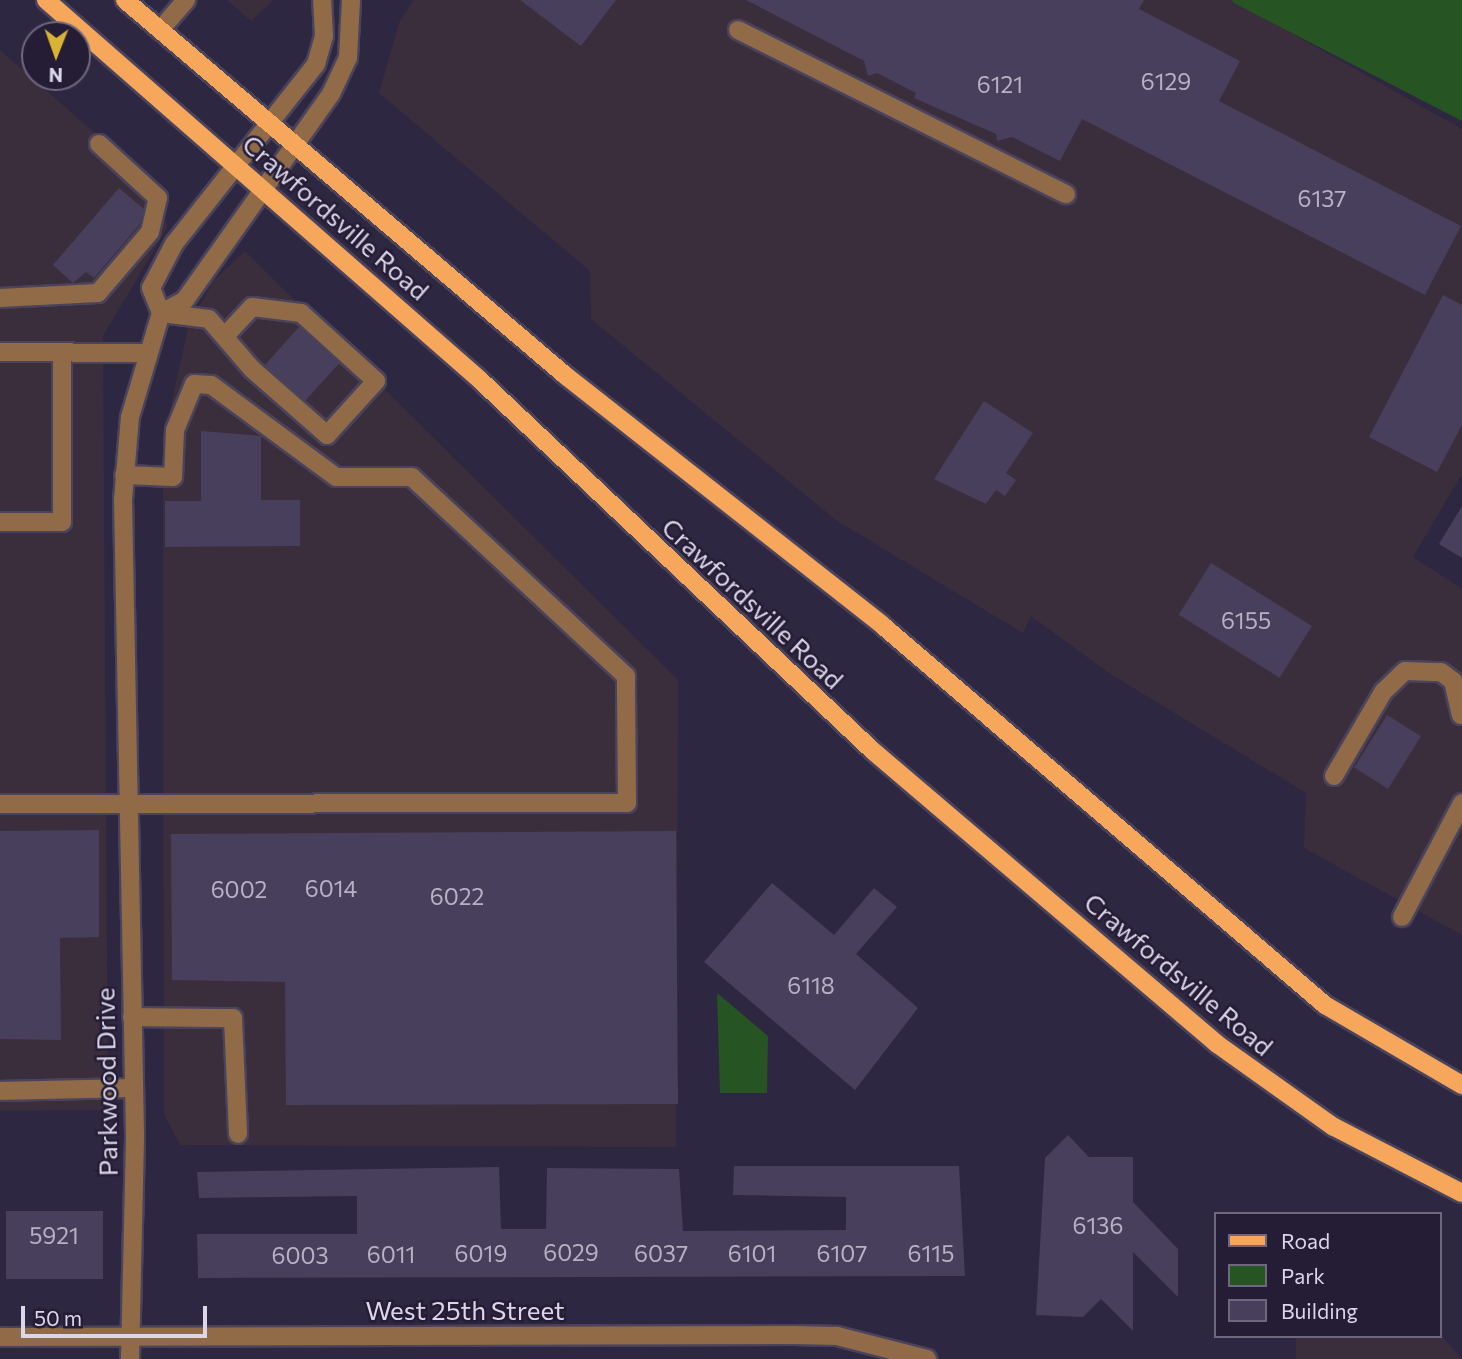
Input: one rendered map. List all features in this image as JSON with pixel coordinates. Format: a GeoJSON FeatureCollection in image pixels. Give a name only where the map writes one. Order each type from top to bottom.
{"type":"FeatureCollection","features":[{"type":"Feature","properties":{"kind":"main road","name":"Crawfordsville Road"},"geometry":{"type":"LineString","coordinates":[[46,0],[480,380],[873,751],[1217,1044],[1334,1127],[1462,1193]]}},
{"type":"Feature","properties":{"kind":"main road","name":"Crawfordsville Road"},"geometry":{"type":"LineString","coordinates":[[125,0],[566,376],[882,625],[1325,1004],[1462,1085]]}},
{"type":"Feature","properties":{"kind":"street"},"geometry":{"type":"LineString","coordinates":[[160,30],[186,0]]}},
{"type":"Feature","properties":{"kind":"street"},"geometry":{"type":"LineString","coordinates":[[161,313],[151,288],[162,266],[236,164],[316,64],[324,36],[322,0]]}},
{"type":"Feature","properties":{"kind":"street"},"geometry":{"type":"LineString","coordinates":[[161,313],[185,300],[343,72],[353,31],[351,0]]}},
{"type":"Feature","properties":{"kind":"street"},"geometry":{"type":"LineString","coordinates":[[738,30],[1066,194]]}},
{"type":"Feature","properties":{"kind":"street"},"geometry":{"type":"LineString","coordinates":[[0,298],[97,293],[150,232],[158,198],[99,144]]}},
{"type":"Feature","properties":{"kind":"street"},"geometry":{"type":"LineString","coordinates":[[161,313],[209,319],[226,335],[252,369],[327,435],[376,381],[301,313],[252,307],[226,335]]}},
{"type":"Feature","properties":{"kind":"street","name":"Parkwood Drive"},"geometry":{"type":"LineString","coordinates":[[130,1359],[134,1088],[126,804],[124,475],[147,353],[161,313]]}},
{"type":"Feature","properties":{"kind":"street"},"geometry":{"type":"LineString","coordinates":[[0,352],[147,353]]}},
{"type":"Feature","properties":{"kind":"street"},"geometry":{"type":"LineString","coordinates":[[0,522],[62,522],[62,352]]}},
{"type":"Feature","properties":{"kind":"street"},"geometry":{"type":"LineString","coordinates":[[0,804],[627,803],[626,676],[412,478],[336,477],[211,385],[194,384],[175,430],[173,477],[124,475]]}},
{"type":"Feature","properties":{"kind":"street"},"geometry":{"type":"LineString","coordinates":[[1334,776],[1383,692],[1405,671],[1427,669],[1453,681],[1461,715]]}},
{"type":"Feature","properties":{"kind":"street"},"geometry":{"type":"LineString","coordinates":[[1402,917],[1462,803]]}},
{"type":"Feature","properties":{"kind":"street"},"geometry":{"type":"LineString","coordinates":[[132,1017],[233,1018],[238,1134]]}},
{"type":"Feature","properties":{"kind":"street"},"geometry":{"type":"LineString","coordinates":[[0,1091],[134,1088]]}},
{"type":"Feature","properties":{"kind":"street","name":"West 25th Street"},"geometry":{"type":"LineString","coordinates":[[0,1337],[826,1336],[927,1359]]}},
{"type":"Feature","properties":{"kind":"shaded area"},"geometry":{"type":"Polygon","coordinates":[[[227,0],[273,0],[251,21],[227,0]]]}},
{"type":"Feature","properties":{"kind":"shaded area"},"geometry":{"type":"Polygon","coordinates":[[[414,0],[1232,0],[1462,129],[1462,474],[1413,557],[1462,589],[1462,935],[1304,848],[1306,793],[1109,673],[1031,616],[1023,633],[836,520],[591,319],[590,271],[379,93],[399,23],[414,0]]]}},
{"type":"Feature","properties":{"kind":"shaded area"},"geometry":{"type":"Polygon","coordinates":[[[0,50],[21,68],[21,91],[47,91],[162,192],[167,228],[103,336],[108,1110],[0,1111],[0,50]]]}},
{"type":"Feature","properties":{"kind":"shaded area"},"geometry":{"type":"Polygon","coordinates":[[[245,251],[678,680],[676,1147],[180,1145],[164,1114],[163,442],[188,328],[213,281],[245,251]]]}},
{"type":"Feature","properties":{"kind":"shaded area"},"geometry":{"type":"Polygon","coordinates":[[[1441,1335],[1462,1359],[1296,1359],[1296,1338],[1441,1338],[1441,1335]]]}},
{"type":"Feature","properties":{"kind":"green space"},"geometry":{"type":"Polygon","coordinates":[[[1232,0],[1462,0],[1462,121],[1234,3],[1232,0]]]}},
{"type":"Feature","properties":{"kind":"green space"},"geometry":{"type":"Polygon","coordinates":[[[717,993],[768,1036],[767,1093],[720,1093],[717,993]]]}},
{"type":"Feature","properties":{"kind":"building"},"geometry":{"type":"Polygon","coordinates":[[[520,0],[616,0],[581,46],[520,0]]]}},
{"type":"Feature","properties":{"kind":"building"},"geometry":{"type":"Polygon","coordinates":[[[746,0],[1144,0],[1139,9],[1240,61],[1219,101],[1461,226],[1425,295],[1082,119],[1060,161],[1012,137],[997,141],[996,134],[914,98],[916,93],[877,73],[868,76],[864,61],[746,0]]]}},
{"type":"Feature","properties":{"kind":"building"},"geometry":{"type":"Polygon","coordinates":[[[119,188],[144,209],[140,224],[94,278],[86,272],[73,283],[53,265],[119,188]]]}},
{"type":"Feature","properties":{"kind":"building"},"geometry":{"type":"Polygon","coordinates":[[[1443,295],[1462,305],[1462,425],[1437,472],[1369,437],[1443,295]]]}},
{"type":"Feature","properties":{"kind":"building"},"geometry":{"type":"Polygon","coordinates":[[[299,327],[339,363],[305,401],[265,365],[299,327]]]}},
{"type":"Feature","properties":{"kind":"building"},"geometry":{"type":"Polygon","coordinates":[[[984,401],[1033,433],[1006,473],[1016,480],[1005,496],[996,490],[986,504],[934,479],[984,401]]]}},
{"type":"Feature","properties":{"kind":"building"},"geometry":{"type":"Polygon","coordinates":[[[201,431],[261,436],[261,500],[300,500],[300,546],[165,547],[165,501],[201,501],[201,431]]]}},
{"type":"Feature","properties":{"kind":"building"},"geometry":{"type":"Polygon","coordinates":[[[1462,506],[1462,558],[1439,544],[1462,506]]]}},
{"type":"Feature","properties":{"kind":"building"},"geometry":{"type":"Polygon","coordinates":[[[1211,563],[1312,626],[1280,678],[1179,615],[1211,563]]]}},
{"type":"Feature","properties":{"kind":"building"},"geometry":{"type":"Polygon","coordinates":[[[1387,715],[1421,736],[1388,789],[1354,768],[1387,715]]]}},
{"type":"Feature","properties":{"kind":"building"},"geometry":{"type":"Polygon","coordinates":[[[99,830],[99,937],[60,938],[61,1040],[0,1039],[0,831],[99,830]]]}},
{"type":"Feature","properties":{"kind":"building"},"geometry":{"type":"Polygon","coordinates":[[[676,831],[678,1104],[286,1105],[285,982],[172,980],[171,834],[676,831]]]}},
{"type":"Feature","properties":{"kind":"building"},"geometry":{"type":"Polygon","coordinates":[[[772,883],[834,935],[874,888],[897,907],[856,954],[918,1008],[855,1090],[704,962],[772,883]]]}},
{"type":"Feature","properties":{"kind":"building"},"geometry":{"type":"Polygon","coordinates":[[[1068,1135],[1089,1157],[1133,1157],[1133,1202],[1178,1249],[1178,1297],[1133,1252],[1133,1331],[1101,1299],[1083,1317],[1036,1315],[1045,1158],[1068,1135]]]}},
{"type":"Feature","properties":{"kind":"building"},"geometry":{"type":"Polygon","coordinates":[[[734,1166],[959,1166],[965,1276],[198,1278],[197,1234],[357,1234],[357,1196],[199,1198],[197,1172],[499,1167],[501,1229],[546,1229],[547,1168],[679,1169],[683,1231],[846,1230],[846,1197],[733,1195],[734,1166]]]}},
{"type":"Feature","properties":{"kind":"building"},"geometry":{"type":"Polygon","coordinates":[[[6,1211],[103,1211],[103,1279],[6,1279],[6,1211]]]}}]}
